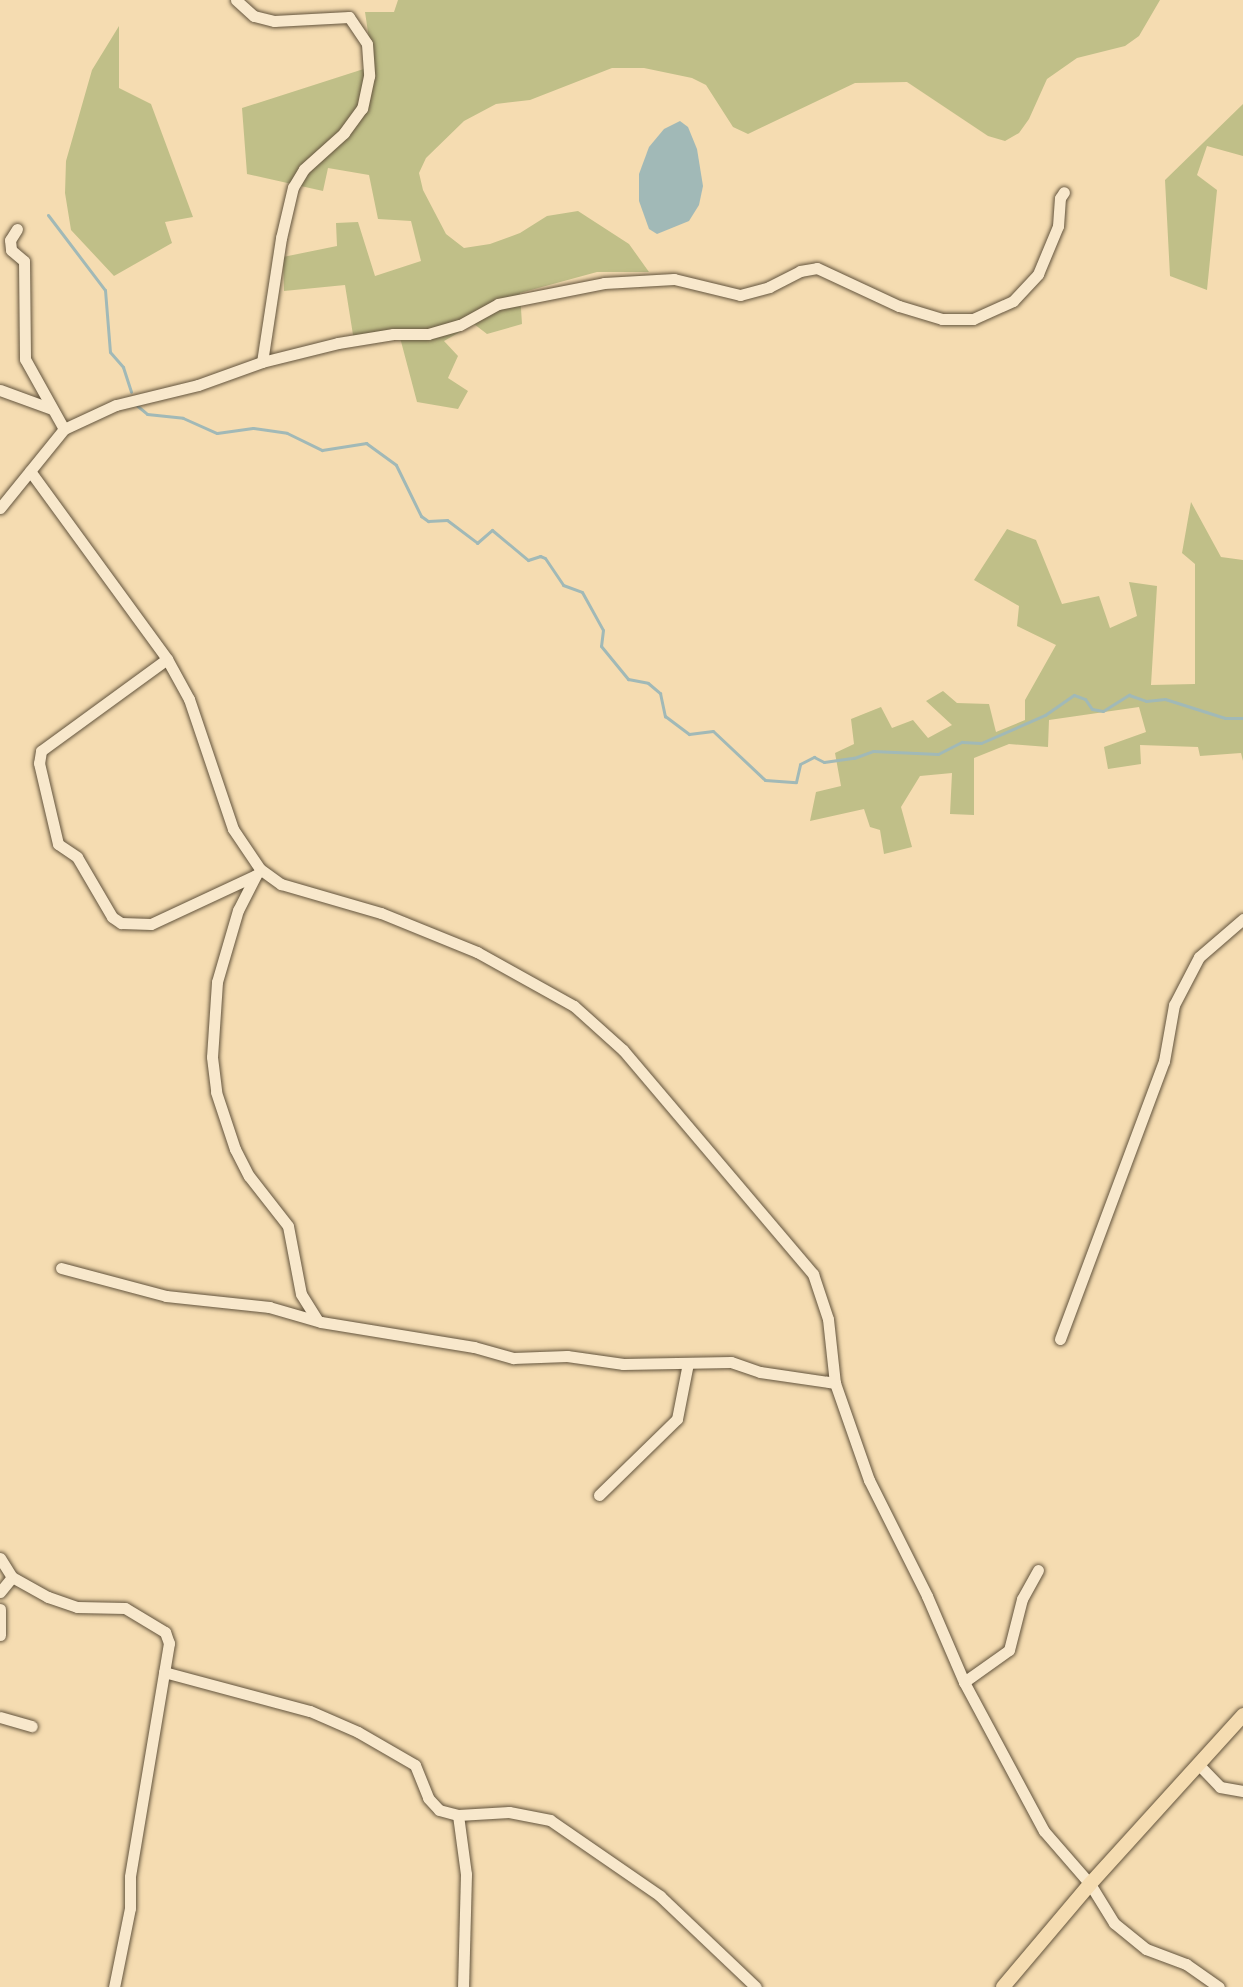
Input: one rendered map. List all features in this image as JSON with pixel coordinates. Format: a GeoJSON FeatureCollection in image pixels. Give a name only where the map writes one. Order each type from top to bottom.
{"type":"FeatureCollection","features":[{"type":"Feature","properties":{"kind":"main road"},"geometry":{"type":"LineString","coordinates":[[1003,1987],[1090,1884],[1243,1715]]}},
{"type":"Feature","properties":{"kind":"street"},"geometry":{"type":"LineString","coordinates":[[236,0],[254,16],[274,21],[349,17],[367,44],[369,76],[362,108],[344,133],[304,169],[293,187],[281,238],[262,362]]}},
{"type":"Feature","properties":{"kind":"street"},"geometry":{"type":"LineString","coordinates":[[0,508],[64,429],[116,405],[198,385],[262,362],[338,343],[393,334],[428,334],[460,325],[498,304],[648,278],[674,279],[740,295],[769,287],[800,271],[817,268],[899,306],[942,319],[973,319],[1013,301],[1038,274],[1058,226],[1060,198],[1064,192]]}},
{"type":"Feature","properties":{"kind":"street"},"geometry":{"type":"LineString","coordinates":[[17,229],[10,240],[11,250],[24,261],[25,359],[64,429]]}},
{"type":"Feature","properties":{"kind":"street"},"geometry":{"type":"LineString","coordinates":[[0,390],[52,409]]}},
{"type":"Feature","properties":{"kind":"street"},"geometry":{"type":"LineString","coordinates":[[30,471],[167,659],[189,699],[233,829],[258,872],[281,884],[381,913],[477,952],[594,1020],[720,1162],[813,1274],[828,1319],[835,1383],[869,1480],[927,1596],[964,1682],[1044,1831],[1090,1884],[1114,1923],[1146,1949],[1186,1964],[1219,1987]]}},
{"type":"Feature","properties":{"kind":"street"},"geometry":{"type":"LineString","coordinates":[[167,659],[41,751],[39,763],[52,830],[58,844],[77,857],[112,917],[121,923],[151,924],[258,872]]}},
{"type":"Feature","properties":{"kind":"street"},"geometry":{"type":"LineString","coordinates":[[258,872],[238,910],[217,982],[212,1057],[216,1092],[242,1163],[288,1226],[301,1294],[312,1316],[321,1322]]}},
{"type":"Feature","properties":{"kind":"street"},"geometry":{"type":"LineString","coordinates":[[1060,1339],[1164,1061],[1174,1005],[1199,957],[1243,919]]}},
{"type":"Feature","properties":{"kind":"street"},"geometry":{"type":"LineString","coordinates":[[61,1268],[166,1296],[269,1307],[321,1322],[474,1347],[513,1358],[567,1356],[623,1364],[731,1362],[760,1372],[835,1383]]}},
{"type":"Feature","properties":{"kind":"street"},"geometry":{"type":"LineString","coordinates":[[599,1495],[677,1419],[688,1363]]}},
{"type":"Feature","properties":{"kind":"street"},"geometry":{"type":"LineString","coordinates":[[0,1558],[12,1577],[48,1597],[77,1607],[125,1608],[165,1632],[169,1643],[130,1877],[130,1908],[114,1987]]}},
{"type":"Feature","properties":{"kind":"street"},"geometry":{"type":"LineString","coordinates":[[964,1682],[1009,1650],[1022,1599],[1038,1570]]}},
{"type":"Feature","properties":{"kind":"street"},"geometry":{"type":"LineString","coordinates":[[0,1592],[12,1577]]}},
{"type":"Feature","properties":{"kind":"street"},"geometry":{"type":"LineString","coordinates":[[0,1609],[0,1635]]}},
{"type":"Feature","properties":{"kind":"street"},"geometry":{"type":"LineString","coordinates":[[164,1672],[310,1711],[358,1732],[415,1765],[428,1798],[439,1810],[458,1815],[509,1812],[550,1820],[660,1896],[756,1987]]}},
{"type":"Feature","properties":{"kind":"street"},"geometry":{"type":"LineString","coordinates":[[0,1717],[32,1726]]}},
{"type":"Feature","properties":{"kind":"street"},"geometry":{"type":"LineString","coordinates":[[1199,1765],[1220,1787],[1243,1791]]}},
{"type":"Feature","properties":{"kind":"street"},"geometry":{"type":"LineString","coordinates":[[458,1815],[466,1874],[463,1987]]}},
{"type":"Feature","properties":{"kind":"shaded area"},"geometry":{"type":"Polygon","coordinates":[[[398,0],[1160,0],[1139,36],[1125,46],[1077,58],[1047,79],[1029,119],[1019,133],[1005,141],[988,136],[907,82],[855,83],[748,134],[733,127],[706,85],[692,78],[644,68],[612,68],[530,100],[496,104],[464,121],[426,158],[419,173],[423,190],[446,234],[464,248],[490,244],[520,233],[547,216],[578,211],[629,244],[649,272],[597,272],[520,293],[522,324],[487,334],[474,324],[444,341],[458,356],[448,378],[468,391],[458,409],[417,402],[398,330],[354,341],[345,285],[284,291],[283,257],[337,246],[336,223],[358,222],[375,276],[421,261],[411,221],[378,219],[369,175],[328,168],[323,191],[247,174],[242,108],[373,66],[365,12],[394,12],[398,0]]]}},
{"type":"Feature","properties":{"kind":"shaded area"},"geometry":{"type":"Polygon","coordinates":[[[119,26],[119,88],[151,104],[193,217],[165,222],[172,243],[114,276],[71,230],[65,193],[66,161],[92,70],[119,26]]]}},
{"type":"Feature","properties":{"kind":"shaded area"},"geometry":{"type":"Polygon","coordinates":[[[1243,104],[1243,156],[1207,146],[1197,175],[1217,190],[1207,290],[1170,276],[1165,180],[1243,104]]]}},
{"type":"Feature","properties":{"kind":"shaded area"},"geometry":{"type":"Polygon","coordinates":[[[1191,502],[1221,557],[1243,560],[1243,761],[1241,753],[1200,756],[1198,747],[1140,745],[1141,764],[1108,769],[1104,747],[1146,732],[1139,707],[1049,720],[1048,747],[1009,744],[974,758],[974,815],[950,814],[952,773],[920,776],[901,807],[912,847],[884,854],[880,830],[870,827],[864,809],[810,821],[816,792],[841,786],[835,753],[854,744],[851,719],[881,707],[892,728],[913,720],[928,738],[952,725],[926,701],[943,691],[957,703],[989,704],[996,732],[1025,720],[1025,700],[1056,645],[1017,626],[1019,606],[974,580],[1007,529],[1036,540],[1062,604],[1099,596],[1110,628],[1137,616],[1129,582],[1157,586],[1151,685],[1195,684],[1195,564],[1182,553],[1191,502]]]}},
{"type":"Feature","properties":{"kind":"water"},"geometry":{"type":"Polygon","coordinates":[[[680,121],[688,127],[697,149],[703,186],[699,205],[689,221],[657,234],[649,229],[639,201],[639,174],[649,147],[664,129],[680,121]]]}},
{"type":"Feature","properties":{"kind":"waterway"},"geometry":{"type":"LineString","coordinates":[[48,215],[105,290],[110,352],[123,367],[131,392]]}},
{"type":"Feature","properties":{"kind":"waterway"},"geometry":{"type":"LineString","coordinates":[[134,403],[147,414],[183,418],[217,433],[253,428],[287,433],[322,450],[366,443],[396,465],[421,516],[428,521],[447,520],[477,543],[492,530],[528,560],[540,556],[545,558],[563,585],[582,592],[603,630],[601,646],[628,679],[648,683],[660,693],[665,716],[689,734],[713,731],[765,780],[796,782],[800,764],[814,757],[824,762],[854,758],[873,751],[938,754],[962,742],[981,743],[1045,715],[1074,695],[1085,699],[1092,709],[1103,711],[1129,695],[1146,701],[1165,699],[1225,718],[1243,718]]}}]}
